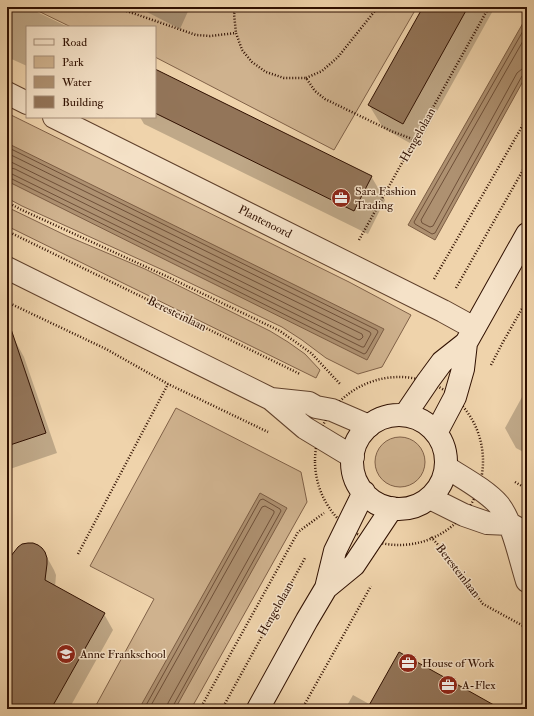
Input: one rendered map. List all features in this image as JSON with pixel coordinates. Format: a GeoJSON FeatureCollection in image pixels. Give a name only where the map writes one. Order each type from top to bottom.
{"type":"FeatureCollection","features":[{"type":"Feature","properties":{"kind":"street"},"geometry":{"type":"LineString","coordinates":[[7,93],[26,102]]}},
{"type":"Feature","properties":{"kind":"street","name":"Plantenoord"},"geometry":{"type":"LineString","coordinates":[[56,118],[443,311],[470,336]]}},
{"type":"Feature","properties":{"kind":"street"},"geometry":{"type":"LineString","coordinates":[[436,433],[465,405],[463,369],[470,336],[527,234]]}},
{"type":"Feature","properties":{"kind":"street"},"geometry":{"type":"LineString","coordinates":[[7,268],[271,399],[317,435],[353,457]]}},
{"type":"Feature","properties":{"kind":"street"},"geometry":{"type":"LineString","coordinates":[[405,415],[442,362],[470,336]]}},
{"type":"Feature","properties":{"kind":"street"},"geometry":{"type":"LineString","coordinates":[[271,399],[309,403],[332,410],[369,426]]}},
{"type":"Feature","properties":{"kind":"street"},"geometry":{"type":"LineString","coordinates":[[405,415],[422,421],[430,426],[436,433],[444,445],[446,467],[441,484],[430,498],[412,507],[392,508],[372,500],[359,486],[353,472],[353,457],[358,440],[369,426],[377,420],[386,417],[405,415]]}},
{"type":"Feature","properties":{"kind":"street"},"geometry":{"type":"LineString","coordinates":[[446,467],[480,489],[499,506],[518,528],[527,581]]}},
{"type":"Feature","properties":{"kind":"street"},"geometry":{"type":"LineString","coordinates":[[258,709],[326,588],[335,551],[364,492]]}},
{"type":"Feature","properties":{"kind":"street"},"geometry":{"type":"LineString","coordinates":[[430,498],[464,515],[487,523],[518,528]]}},
{"type":"Feature","properties":{"kind":"street"},"geometry":{"type":"LineString","coordinates":[[326,588],[354,565],[392,508]]}},
{"type":"Feature","properties":{"kind":"path"},"geometry":{"type":"LineString","coordinates":[[115,7],[196,35],[210,36],[236,33]]}},
{"type":"Feature","properties":{"kind":"path"},"geometry":{"type":"LineString","coordinates":[[236,7],[234,14],[236,33],[242,50],[252,62],[266,72],[284,78],[306,78],[322,71],[338,56],[378,7]]}},
{"type":"Feature","properties":{"kind":"path","name":"Hengelolaan"},"geometry":{"type":"LineString","coordinates":[[346,263],[489,7]]}},
{"type":"Feature","properties":{"kind":"path"},"geometry":{"type":"LineString","coordinates":[[306,78],[315,91],[325,99],[391,131],[415,140]]}},
{"type":"Feature","properties":{"kind":"path"},"geometry":{"type":"LineString","coordinates":[[421,300],[527,118]]}},
{"type":"Feature","properties":{"kind":"path"},"geometry":{"type":"LineString","coordinates":[[443,311],[527,163]]}},
{"type":"Feature","properties":{"kind":"path"},"geometry":{"type":"LineString","coordinates":[[7,202],[280,331],[311,353],[343,387]]}},
{"type":"Feature","properties":{"kind":"path","name":"Beresteinlaan"},"geometry":{"type":"LineString","coordinates":[[7,231],[306,377]]}},
{"type":"Feature","properties":{"kind":"path"},"geometry":{"type":"LineString","coordinates":[[489,370],[527,300]]}},
{"type":"Feature","properties":{"kind":"path"},"geometry":{"type":"LineString","coordinates":[[7,302],[106,349],[168,384],[272,434]]}},
{"type":"Feature","properties":{"kind":"path"},"geometry":{"type":"LineString","coordinates":[[407,375],[420,377],[442,387],[465,405],[478,438],[484,464],[480,489],[464,515],[452,527],[431,537],[394,546],[369,543],[355,536],[340,525],[329,509],[324,497],[316,470],[314,447],[317,435],[323,423],[332,410],[349,392],[375,383],[407,375]]}},
{"type":"Feature","properties":{"kind":"path"},"geometry":{"type":"LineString","coordinates":[[78,554],[168,384]]}},
{"type":"Feature","properties":{"kind":"path"},"geometry":{"type":"LineString","coordinates":[[310,456],[314,459]]}},
{"type":"Feature","properties":{"kind":"path"},"geometry":{"type":"LineString","coordinates":[[328,516],[329,509]]}},
{"type":"Feature","properties":{"kind":"path"},"geometry":{"type":"LineString","coordinates":[[200,709],[298,532],[329,509]]}},
{"type":"Feature","properties":{"kind":"path","name":"Beresteinlaan"},"geometry":{"type":"LineString","coordinates":[[431,537],[483,604],[527,628]]}},
{"type":"Feature","properties":{"kind":"path"},"geometry":{"type":"LineString","coordinates":[[391,550],[394,546]]}},
{"type":"Feature","properties":{"kind":"path","name":"Hengelolaan"},"geometry":{"type":"LineString","coordinates":[[222,709],[305,557]]}},
{"type":"Feature","properties":{"kind":"path"},"geometry":{"type":"LineString","coordinates":[[302,709],[374,581]]}},
{"type":"Feature","properties":{"kind":"green space"},"geometry":{"type":"Polygon","coordinates":[[[30,7],[417,7],[334,150],[156,58],[156,26],[69,26],[30,7]]]}},
{"type":"Feature","properties":{"kind":"green space"},"geometry":{"type":"Polygon","coordinates":[[[7,113],[349,282],[411,315],[382,367],[358,374],[326,358],[282,327],[7,198],[7,113]]]}},
{"type":"Feature","properties":{"kind":"green space"},"geometry":{"type":"Polygon","coordinates":[[[7,207],[67,236],[145,269],[270,331],[305,354],[320,370],[316,378],[7,226],[7,207]]]}},
{"type":"Feature","properties":{"kind":"green space"},"geometry":{"type":"Polygon","coordinates":[[[176,408],[301,472],[307,502],[191,709],[94,709],[154,599],[90,566],[176,408]]]}},
{"type":"Feature","properties":{"kind":"green space"},"geometry":{"type":"Polygon","coordinates":[[[395,437],[405,437],[418,444],[425,457],[425,467],[418,480],[405,487],[395,487],[386,483],[379,476],[375,467],[375,457],[379,448],[386,441],[395,437]]]}},
{"type":"Feature","properties":{"kind":"water"},"geometry":{"type":"Polygon","coordinates":[[[527,16],[527,74],[435,240],[408,225],[527,16]]]}},
{"type":"Feature","properties":{"kind":"water"},"geometry":{"type":"Polygon","coordinates":[[[7,143],[384,329],[367,360],[7,181],[7,143]]]}},
{"type":"Feature","properties":{"kind":"water"},"geometry":{"type":"Polygon","coordinates":[[[260,493],[287,508],[175,709],[139,709],[260,493]]]}},
{"type":"Feature","properties":{"kind":"building"},"geometry":{"type":"Polygon","coordinates":[[[423,7],[468,7],[403,124],[368,105],[423,7]]]}},
{"type":"Feature","properties":{"kind":"building"},"geometry":{"type":"Polygon","coordinates":[[[156,69],[372,176],[354,211],[156,113],[156,69]]]}},
{"type":"Feature","properties":{"kind":"building"},"geometry":{"type":"Polygon","coordinates":[[[11,329],[46,433],[7,446],[7,330],[11,329]]]}},
{"type":"Feature","properties":{"kind":"building"},"geometry":{"type":"Polygon","coordinates":[[[28,543],[38,545],[45,552],[47,564],[45,580],[105,613],[51,709],[7,709],[7,561],[18,547],[22,544],[28,543]]]}},
{"type":"Feature","properties":{"kind":"building"},"geometry":{"type":"Polygon","coordinates":[[[399,652],[460,686],[501,709],[367,709],[399,652]]]}},
{"type":"Feature","properties":{"kind":"place","name":"Sara Fashion Trading"},"geometry":{"type":"Point","coordinates":[341,198]}},
{"type":"Feature","properties":{"kind":"place","name":"Anne Frankschool"},"geometry":{"type":"Point","coordinates":[66,654]}},
{"type":"Feature","properties":{"kind":"place","name":"House of Work"},"geometry":{"type":"Point","coordinates":[408,663]}},
{"type":"Feature","properties":{"kind":"place","name":"A-Flex"},"geometry":{"type":"Point","coordinates":[448,685]}}]}
